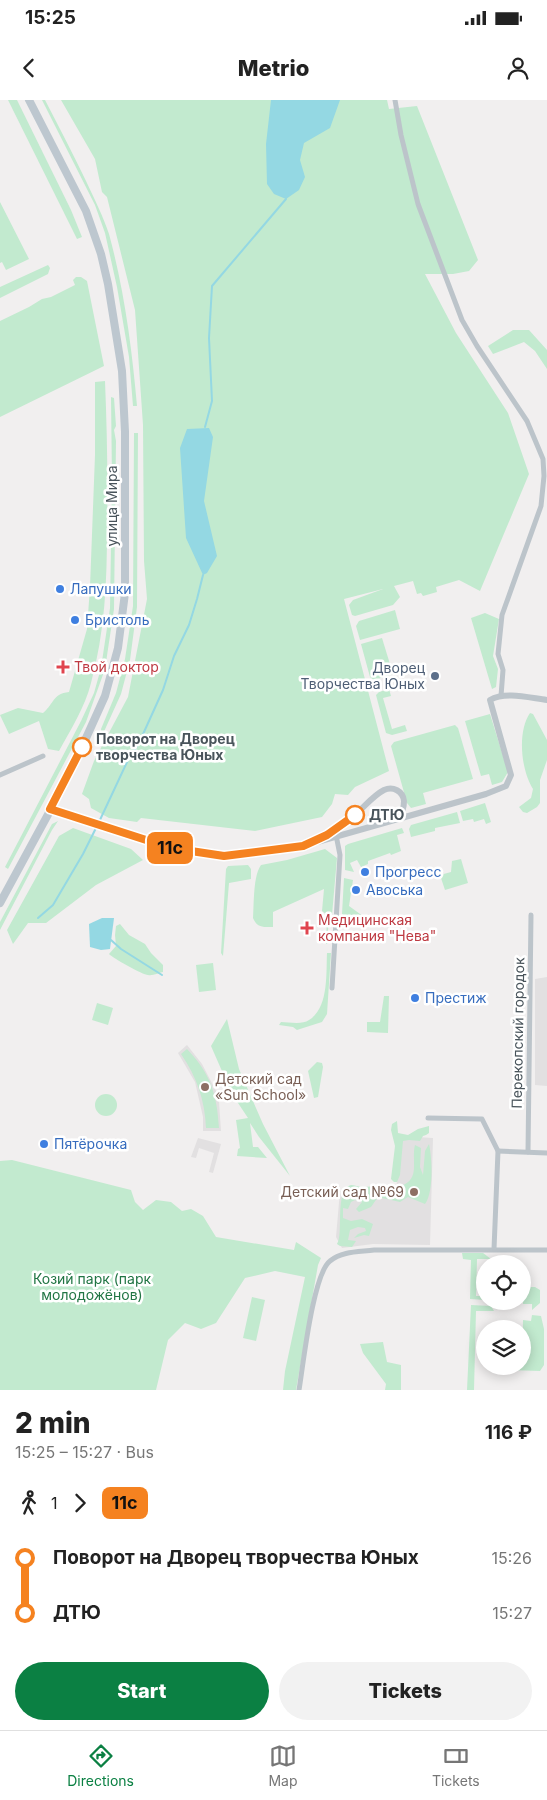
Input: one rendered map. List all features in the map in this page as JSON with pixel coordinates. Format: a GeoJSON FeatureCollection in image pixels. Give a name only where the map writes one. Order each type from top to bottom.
{"type":"FeatureCollection","features":[{"type":"Feature","properties":{"kind":"main road","name":"улица Мира"},"geometry":{"type":"LineString","coordinates":[[0,903],[82,747],[105,696],[118,648],[125,593],[125,432],[120,353],[108,284],[101,254],[86,211],[29,100]]}},
{"type":"Feature","properties":{"kind":"street"},"geometry":{"type":"LineString","coordinates":[[395,100],[401,135],[418,204],[462,320],[476,346],[527,421],[544,459],[541,506],[502,615],[498,654],[503,670],[501,696]]}},
{"type":"Feature","properties":{"kind":"street"},"geometry":{"type":"LineString","coordinates":[[50,809],[179,850],[224,856],[303,846],[497,791],[506,786],[512,775],[490,700],[501,696],[547,700]]}},
{"type":"Feature","properties":{"kind":"street"},"geometry":{"type":"LineString","coordinates":[[0,775],[43,756]]}},
{"type":"Feature","properties":{"kind":"street"},"geometry":{"type":"LineString","coordinates":[[303,846],[334,830],[356,815],[383,790],[391,788],[398,790],[404,798],[404,810],[398,819]]}},
{"type":"Feature","properties":{"kind":"street"},"geometry":{"type":"LineString","coordinates":[[332,988],[340,855],[334,830]]}},
{"type":"Feature","properties":{"kind":"street","name":"Перекопский городок"},"geometry":{"type":"LineString","coordinates":[[528,1152],[531,915]]}},
{"type":"Feature","properties":{"kind":"street"},"geometry":{"type":"LineString","coordinates":[[428,1118],[482,1118],[498,1151],[494,1249]]}},
{"type":"Feature","properties":{"kind":"street"},"geometry":{"type":"LineString","coordinates":[[498,1151],[547,1153]]}},
{"type":"Feature","properties":{"kind":"street"},"geometry":{"type":"LineString","coordinates":[[299,1390],[314,1300],[320,1275],[328,1261],[347,1252],[374,1250],[547,1250]]}},
{"type":"Feature","properties":{"kind":"shaded area"},"geometry":{"type":"Polygon","coordinates":[[[547,977],[547,1086],[535,1085],[535,979],[547,977]]]}},
{"type":"Feature","properties":{"kind":"shaded area","name":"Детский сад «Sun School»"},"geometry":{"type":"Polygon","coordinates":[[[187,1045],[202,1064],[216,1091],[219,1102],[221,1131],[203,1131],[203,1117],[195,1082],[178,1053],[187,1045]]]}},
{"type":"Feature","properties":{"kind":"shaded area","name":"Детский сад №69"},"geometry":{"type":"Polygon","coordinates":[[[400,1136],[433,1138],[430,1245],[373,1244],[342,1248],[336,1237],[340,1191],[396,1194],[400,1136]]]}},
{"type":"Feature","properties":{"kind":"shaded area","name":"Детский сад «Sun School»"},"geometry":{"type":"Polygon","coordinates":[[[198,1138],[221,1144],[213,1173],[209,1172],[214,1153],[199,1148],[196,1158],[191,1157],[198,1138]]]}},
{"type":"Feature","properties":{"kind":"green space"},"geometry":{"type":"Polygon","coordinates":[[[8,100],[17,100],[71,210],[82,237],[77,239],[8,100]]]}},
{"type":"Feature","properties":{"kind":"green space"},"geometry":{"type":"Polygon","coordinates":[[[42,100],[45,100],[76,161],[109,234],[127,319],[137,406],[133,406],[129,357],[117,287],[105,233],[95,205],[42,100]]]}},
{"type":"Feature","properties":{"kind":"green space"},"geometry":{"type":"Polygon","coordinates":[[[61,100],[387,100],[389,109],[417,106],[478,260],[469,271],[453,274],[425,274],[456,333],[508,413],[529,474],[480,591],[459,580],[436,587],[437,592],[423,596],[421,593],[417,594],[413,581],[394,586],[400,597],[393,605],[355,616],[352,615],[349,605],[353,600],[383,589],[344,599],[389,771],[355,787],[348,795],[335,794],[332,804],[322,817],[255,831],[141,818],[137,822],[109,818],[91,808],[89,799],[82,794],[94,761],[128,697],[147,599],[144,561],[143,425],[135,310],[107,197],[102,192],[95,159],[61,100]]]}},
{"type":"Feature","properties":{"kind":"green space"},"geometry":{"type":"Polygon","coordinates":[[[0,202],[29,259],[6,270],[2,262],[0,263],[0,202]]]}},
{"type":"Feature","properties":{"kind":"green space"},"geometry":{"type":"Polygon","coordinates":[[[48,265],[50,268],[48,274],[0,298],[0,287],[48,265]]]}},
{"type":"Feature","properties":{"kind":"green space"},"geometry":{"type":"Polygon","coordinates":[[[76,277],[81,277],[87,281],[104,366],[0,417],[0,321],[42,299],[51,297],[75,285],[73,280],[76,277]]]}},
{"type":"Feature","properties":{"kind":"green space"},"geometry":{"type":"Polygon","coordinates":[[[513,330],[529,330],[547,350],[547,369],[535,351],[524,342],[493,354],[488,346],[513,330]]]}},
{"type":"Feature","properties":{"kind":"green space"},"geometry":{"type":"Polygon","coordinates":[[[105,381],[107,548],[102,626],[96,664],[85,701],[59,751],[48,749],[39,721],[9,734],[0,715],[18,708],[43,713],[56,697],[69,692],[87,629],[95,455],[95,382],[105,381]]]}},
{"type":"Feature","properties":{"kind":"green space"},"geometry":{"type":"Polygon","coordinates":[[[111,397],[114,398],[116,426],[114,430],[116,441],[114,609],[105,669],[86,722],[8,869],[5,867],[94,693],[101,668],[110,608],[111,397]]]}},
{"type":"Feature","properties":{"kind":"green space"},"geometry":{"type":"Polygon","coordinates":[[[134,433],[138,433],[137,607],[130,660],[121,694],[102,736],[101,729],[116,693],[125,659],[133,606],[134,433]]]}},
{"type":"Feature","properties":{"kind":"green space"},"geometry":{"type":"Polygon","coordinates":[[[395,610],[400,629],[360,640],[356,626],[359,621],[395,610]]]}},
{"type":"Feature","properties":{"kind":"green space"},"geometry":{"type":"Polygon","coordinates":[[[485,613],[499,619],[493,656],[498,669],[496,687],[492,689],[471,618],[485,613]]]}},
{"type":"Feature","properties":{"kind":"green space"},"geometry":{"type":"Polygon","coordinates":[[[382,638],[393,674],[374,680],[370,677],[361,644],[382,638]]]}},
{"type":"Feature","properties":{"kind":"green space"},"geometry":{"type":"Polygon","coordinates":[[[389,689],[391,696],[383,698],[392,729],[405,725],[407,731],[392,735],[386,733],[376,695],[389,689]]]}},
{"type":"Feature","properties":{"kind":"green space"},"geometry":{"type":"Polygon","coordinates":[[[530,713],[533,714],[547,740],[547,760],[540,780],[540,803],[527,813],[523,812],[519,807],[531,798],[533,789],[523,762],[522,751],[523,730],[530,713]]]}},
{"type":"Feature","properties":{"kind":"green space"},"geometry":{"type":"Polygon","coordinates":[[[490,714],[508,772],[502,782],[492,785],[489,774],[481,776],[465,721],[490,714]]]}},
{"type":"Feature","properties":{"kind":"green space"},"geometry":{"type":"Polygon","coordinates":[[[455,725],[458,728],[473,779],[423,793],[426,804],[411,808],[407,803],[391,746],[394,742],[455,725]]]}},
{"type":"Feature","properties":{"kind":"green space"},"geometry":{"type":"Polygon","coordinates":[[[485,803],[491,822],[486,824],[484,819],[474,822],[473,819],[463,821],[460,811],[485,803]]]}},
{"type":"Feature","properties":{"kind":"green space"},"geometry":{"type":"Polygon","coordinates":[[[457,812],[460,823],[435,828],[435,831],[411,837],[409,829],[411,825],[457,812]]]}},
{"type":"Feature","properties":{"kind":"green space"},"geometry":{"type":"Polygon","coordinates":[[[58,821],[0,930],[0,922],[52,824],[58,821]]]}},
{"type":"Feature","properties":{"kind":"green space"},"geometry":{"type":"Polygon","coordinates":[[[73,828],[131,849],[143,860],[96,885],[46,923],[28,923],[13,944],[7,930],[59,836],[73,828]]]}},
{"type":"Feature","properties":{"kind":"green space"},"geometry":{"type":"Polygon","coordinates":[[[402,828],[404,833],[397,835],[401,851],[368,861],[368,864],[361,867],[357,860],[350,863],[354,872],[345,870],[345,846],[402,828]]]}},
{"type":"Feature","properties":{"kind":"green space"},"geometry":{"type":"Polygon","coordinates":[[[325,849],[337,858],[332,915],[329,917],[327,944],[327,915],[322,911],[324,889],[273,912],[273,927],[257,924],[253,918],[254,890],[258,870],[261,865],[325,849]]]}},
{"type":"Feature","properties":{"kind":"green space"},"geometry":{"type":"Polygon","coordinates":[[[461,859],[468,883],[445,890],[440,875],[451,872],[452,861],[461,859]]]}},
{"type":"Feature","properties":{"kind":"green space"},"geometry":{"type":"Polygon","coordinates":[[[248,865],[251,869],[251,879],[229,883],[223,956],[221,953],[226,869],[228,866],[248,865]]]}},
{"type":"Feature","properties":{"kind":"green space"},"geometry":{"type":"Polygon","coordinates":[[[344,878],[353,880],[349,906],[367,919],[360,927],[356,926],[342,914],[344,878]]]}},
{"type":"Feature","properties":{"kind":"green space"},"geometry":{"type":"Polygon","coordinates":[[[120,924],[129,935],[145,944],[163,965],[163,972],[152,975],[145,974],[109,954],[116,946],[116,926],[120,924]]]}},
{"type":"Feature","properties":{"kind":"green space"},"geometry":{"type":"Polygon","coordinates":[[[327,953],[331,953],[327,1014],[322,1022],[297,1030],[293,1027],[279,1025],[281,1022],[306,1022],[320,1007],[325,989],[327,953]]]}},
{"type":"Feature","properties":{"kind":"green space"},"geometry":{"type":"Polygon","coordinates":[[[213,963],[216,990],[199,992],[196,965],[213,963]]]}},
{"type":"Feature","properties":{"kind":"green space"},"geometry":{"type":"Polygon","coordinates":[[[384,996],[389,996],[388,1033],[367,1032],[367,1022],[380,1022],[384,996]]]}},
{"type":"Feature","properties":{"kind":"green space"},"geometry":{"type":"Polygon","coordinates":[[[97,1003],[113,1008],[108,1025],[92,1020],[97,1003]]]}},
{"type":"Feature","properties":{"kind":"green space"},"geometry":{"type":"Polygon","coordinates":[[[227,1019],[239,1069],[263,1124],[290,1176],[250,1123],[253,1147],[258,1147],[267,1158],[237,1156],[238,1149],[240,1148],[236,1120],[248,1118],[232,1094],[211,1046],[227,1019]]]}},
{"type":"Feature","properties":{"kind":"green space","name":"Детский сад «Sun School»"},"geometry":{"type":"Polygon","coordinates":[[[187,1049],[207,1076],[217,1105],[219,1128],[206,1128],[204,1108],[199,1090],[192,1071],[181,1054],[187,1049]]]}},
{"type":"Feature","properties":{"kind":"green space"},"geometry":{"type":"Polygon","coordinates":[[[317,1062],[322,1063],[323,1067],[318,1097],[314,1098],[308,1071],[317,1062]]]}},
{"type":"Feature","properties":{"kind":"green space"},"geometry":{"type":"Polygon","coordinates":[[[106,1094],[114,1097],[117,1105],[114,1113],[106,1116],[98,1113],[95,1105],[98,1097],[106,1094]]]}},
{"type":"Feature","properties":{"kind":"green space"},"geometry":{"type":"Polygon","coordinates":[[[397,1121],[398,1133],[408,1135],[418,1129],[429,1126],[429,1133],[423,1136],[420,1141],[403,1141],[400,1175],[397,1182],[394,1182],[391,1179],[395,1146],[391,1130],[392,1124],[397,1121]]]}},
{"type":"Feature","properties":{"kind":"green space"},"geometry":{"type":"Polygon","coordinates":[[[429,1144],[431,1184],[425,1204],[408,1197],[400,1202],[378,1197],[371,1207],[359,1212],[356,1209],[362,1202],[355,1200],[351,1202],[348,1209],[343,1208],[343,1218],[351,1221],[362,1219],[373,1224],[369,1236],[364,1235],[354,1238],[366,1231],[365,1228],[358,1227],[350,1230],[348,1240],[356,1241],[352,1247],[337,1244],[340,1231],[341,1203],[346,1188],[351,1185],[363,1187],[379,1185],[383,1195],[391,1198],[397,1197],[401,1186],[411,1179],[413,1174],[415,1145],[421,1148],[420,1167],[423,1175],[425,1151],[429,1144]]]}},
{"type":"Feature","properties":{"kind":"green space","name":"Козий парк (парк молодожёнов)"},"geometry":{"type":"Polygon","coordinates":[[[12,1160],[131,1190],[135,1202],[143,1210],[156,1200],[171,1202],[182,1211],[191,1209],[203,1216],[216,1237],[294,1250],[296,1242],[321,1258],[318,1265],[296,1390],[283,1390],[285,1371],[305,1277],[275,1271],[245,1278],[216,1323],[201,1329],[185,1323],[168,1340],[156,1390],[0,1390],[0,1161],[12,1160]]]}},
{"type":"Feature","properties":{"kind":"green space"},"geometry":{"type":"Polygon","coordinates":[[[462,1253],[483,1253],[486,1255],[476,1255],[476,1299],[470,1299],[471,1260],[463,1259],[462,1253]]]}},
{"type":"Feature","properties":{"kind":"green space"},"geometry":{"type":"Polygon","coordinates":[[[531,1287],[535,1287],[540,1290],[540,1303],[532,1310],[531,1287]]]}},
{"type":"Feature","properties":{"kind":"green space"},"geometry":{"type":"Polygon","coordinates":[[[252,1297],[265,1300],[256,1341],[243,1338],[252,1297]]]}},
{"type":"Feature","properties":{"kind":"green space"},"geometry":{"type":"Polygon","coordinates":[[[471,1305],[476,1305],[476,1310],[494,1311],[476,1311],[474,1390],[467,1390],[471,1305]]]}},
{"type":"Feature","properties":{"kind":"green space"},"geometry":{"type":"Polygon","coordinates":[[[532,1315],[541,1316],[544,1329],[544,1365],[540,1371],[531,1371],[532,1315]]]}},
{"type":"Feature","properties":{"kind":"green space"},"geometry":{"type":"Polygon","coordinates":[[[383,1342],[387,1362],[401,1365],[401,1390],[385,1390],[386,1384],[363,1353],[360,1344],[383,1342]]]}},
{"type":"Feature","properties":{"kind":"water"},"geometry":{"type":"Polygon","coordinates":[[[271,100],[340,100],[330,128],[304,143],[300,160],[305,177],[299,190],[286,199],[274,194],[267,184],[266,144],[271,100]]]}},
{"type":"Feature","properties":{"kind":"water"},"geometry":{"type":"Polygon","coordinates":[[[209,428],[213,437],[204,501],[217,556],[207,573],[203,575],[186,538],[180,448],[187,429],[209,428]]]}},
{"type":"Feature","properties":{"kind":"water"},"geometry":{"type":"Polygon","coordinates":[[[102,918],[114,918],[110,949],[101,950],[90,947],[89,924],[102,918]]]}},
{"type":"Feature","properties":{"kind":"waterway"},"geometry":{"type":"LineString","coordinates":[[205,427],[212,401],[209,338],[212,286],[286,199]]}},
{"type":"Feature","properties":{"kind":"waterway"},"geometry":{"type":"LineString","coordinates":[[99,822],[128,760],[139,743],[163,690],[174,656],[189,625],[203,575]]}},
{"type":"Feature","properties":{"kind":"waterway"},"geometry":{"type":"LineString","coordinates":[[38,918],[53,905],[97,826]]}},
{"type":"Feature","properties":{"kind":"waterway"},"geometry":{"type":"LineString","coordinates":[[111,940],[121,949],[162,975]]}},
{"type":"Feature","properties":{"kind":"bus line","name":"11с"},"geometry":{"type":"LineString","coordinates":[[82,747],[50,809],[187,852],[224,856],[303,846],[327,835],[355,815]]}},
{"type":"Feature","properties":{"kind":"place","name":"Лапушки"},"geometry":{"type":"Point","coordinates":[60,589]}},
{"type":"Feature","properties":{"kind":"place","name":"Бристоль"},"geometry":{"type":"Point","coordinates":[75,620]}},
{"type":"Feature","properties":{"kind":"place","name":"Твой доктор"},"geometry":{"type":"Point","coordinates":[63,667]}},
{"type":"Feature","properties":{"kind":"place","name":"Дворец Творчества Юных"},"geometry":{"type":"Point","coordinates":[435,676]}},
{"type":"Feature","properties":{"kind":"place","name":"Поворот на Дворец творчества Юных"},"geometry":{"type":"Point","coordinates":[82,747]}},
{"type":"Feature","properties":{"kind":"place","name":"ДТЮ"},"geometry":{"type":"Point","coordinates":[355,815]}},
{"type":"Feature","properties":{"kind":"place","name":"Прогресс"},"geometry":{"type":"Point","coordinates":[365,872]}},
{"type":"Feature","properties":{"kind":"place","name":"Авоська"},"geometry":{"type":"Point","coordinates":[356,890]}},
{"type":"Feature","properties":{"kind":"place","name":"Медицинская компания \"Нева\""},"geometry":{"type":"Point","coordinates":[307,928]}},
{"type":"Feature","properties":{"kind":"place","name":"Престиж"},"geometry":{"type":"Point","coordinates":[415,998]}},
{"type":"Feature","properties":{"kind":"place","name":"Детский сад «Sun School»"},"geometry":{"type":"Point","coordinates":[205,1087]}},
{"type":"Feature","properties":{"kind":"place","name":"Пятёрочка"},"geometry":{"type":"Point","coordinates":[44,1144]}},
{"type":"Feature","properties":{"kind":"place","name":"Детский сад №69"},"geometry":{"type":"Point","coordinates":[414,1192]}}]}
